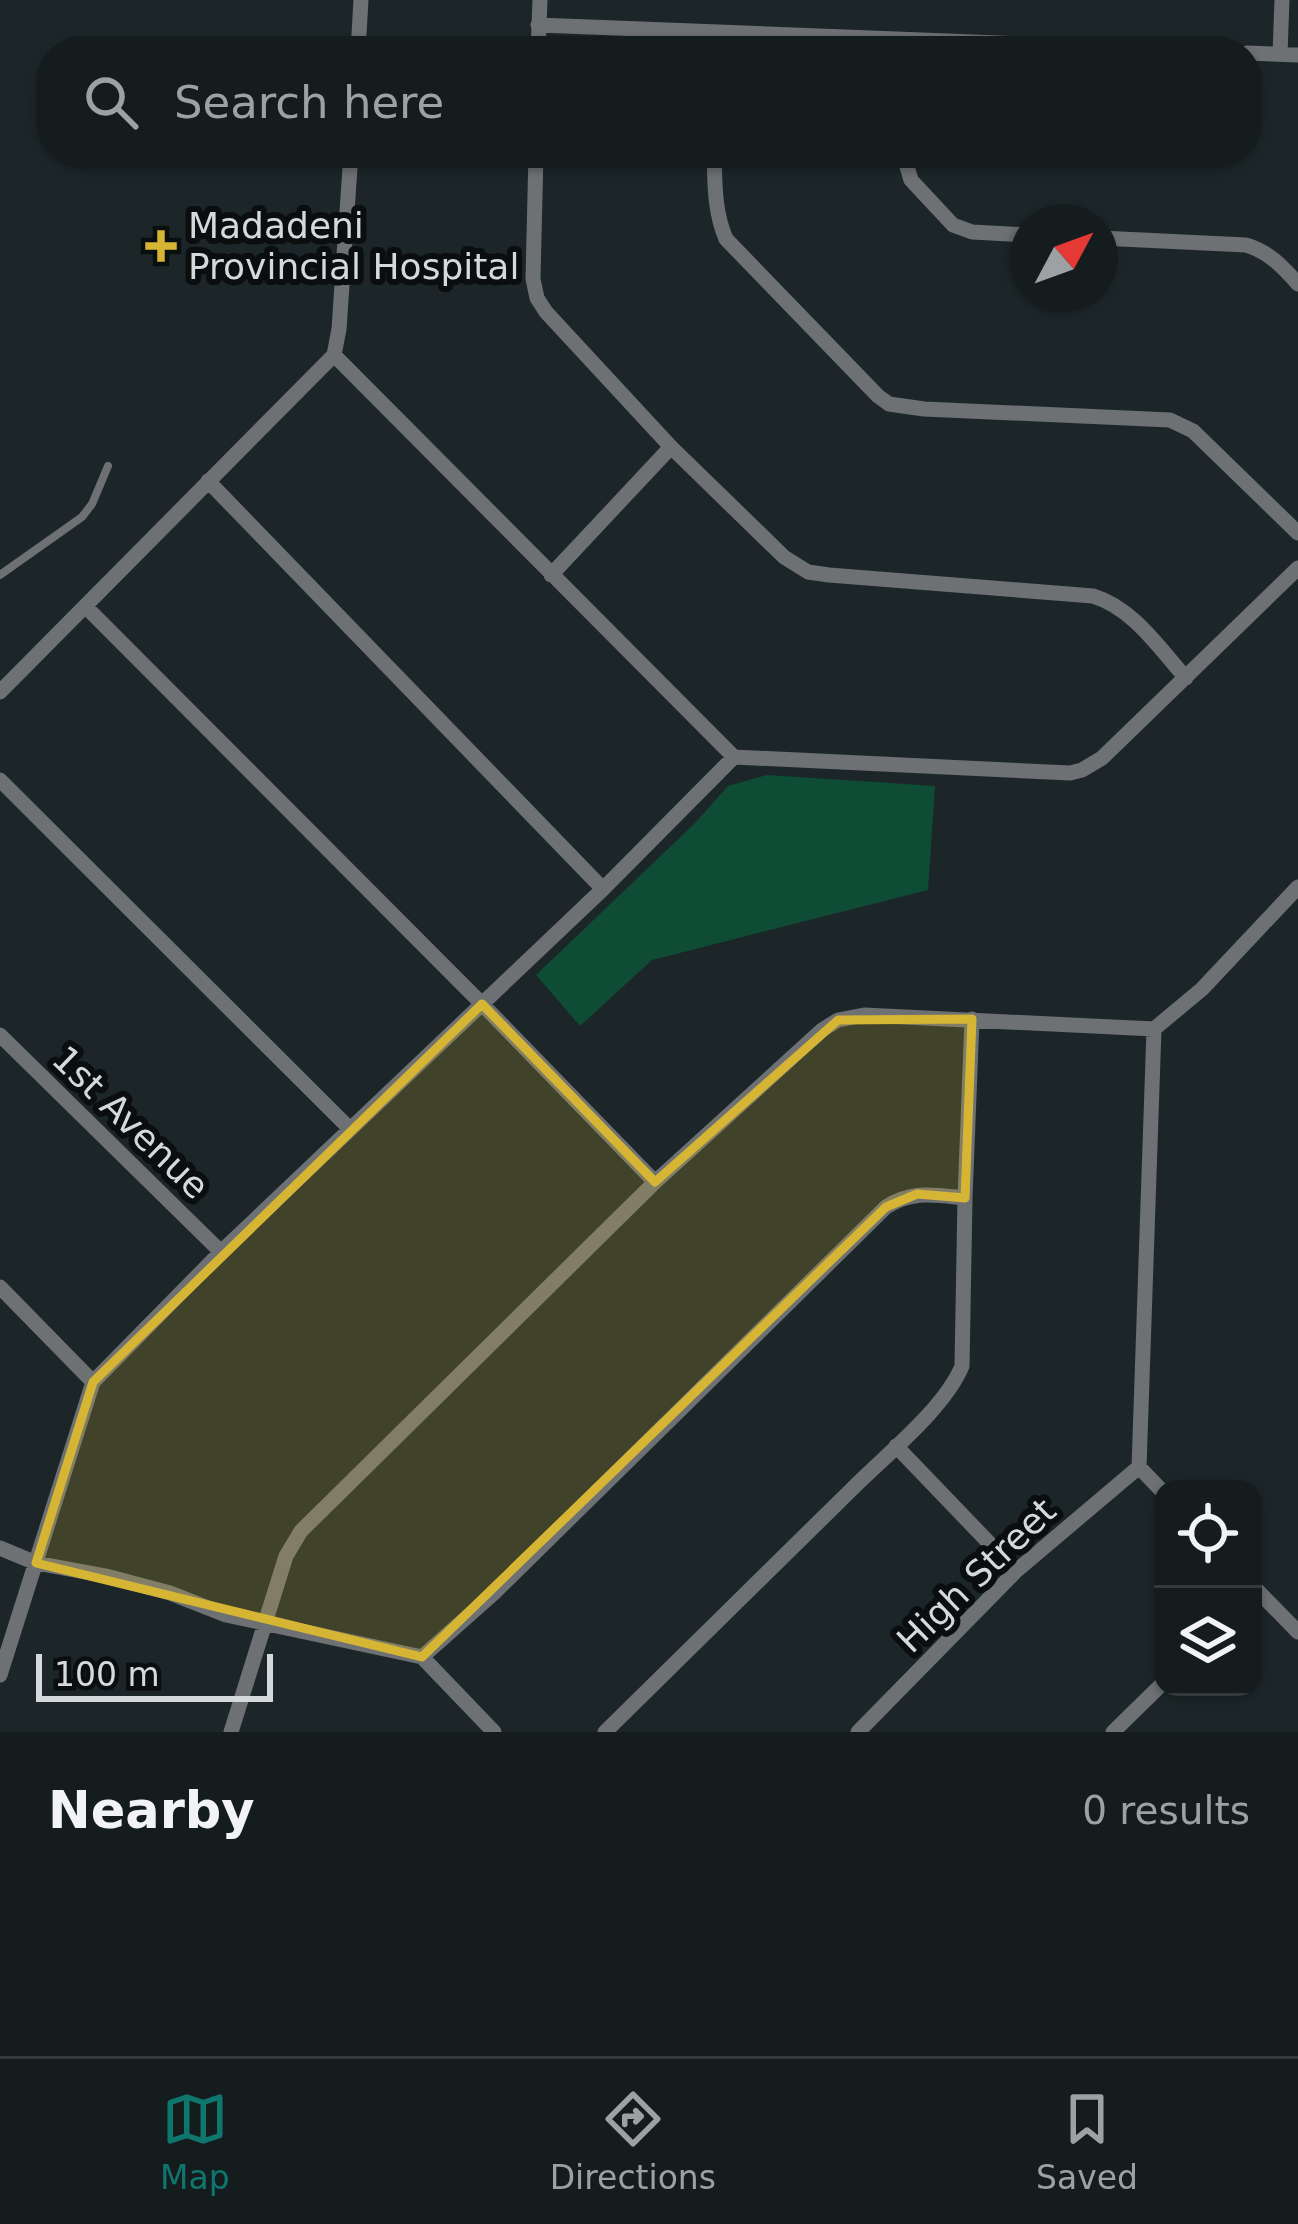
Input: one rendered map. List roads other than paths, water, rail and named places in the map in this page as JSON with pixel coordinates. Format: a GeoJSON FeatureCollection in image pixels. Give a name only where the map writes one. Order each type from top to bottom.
{"type":"FeatureCollection","features":[{"type":"Feature","properties":{"kind":"street"},"geometry":{"type":"LineString","coordinates":[[359,36],[361,0]]}},
{"type":"Feature","properties":{"kind":"street"},"geometry":{"type":"LineString","coordinates":[[538,36],[540,0]]}},
{"type":"Feature","properties":{"kind":"street"},"geometry":{"type":"LineString","coordinates":[[1280,54],[1282,0]]}},
{"type":"Feature","properties":{"kind":"street"},"geometry":{"type":"LineString","coordinates":[[538,25],[765,36]]}},
{"type":"Feature","properties":{"kind":"street"},"geometry":{"type":"LineString","coordinates":[[1262,53],[1298,55]]}},
{"type":"Feature","properties":{"kind":"street"},"geometry":{"type":"LineString","coordinates":[[0,692],[334,356],[350,168]]}},
{"type":"Feature","properties":{"kind":"street"},"geometry":{"type":"LineString","coordinates":[[536,168],[533,279],[537,298],[558,327],[671,448],[784,557],[808,572],[1093,596],[1126,613],[1186,678]]}},
{"type":"Feature","properties":{"kind":"street"},"geometry":{"type":"LineString","coordinates":[[715,168],[715,197],[726,239],[889,404],[1170,420],[1193,431],[1298,533]]}},
{"type":"Feature","properties":{"kind":"street"},"geometry":{"type":"LineString","coordinates":[[907,168],[911,180],[953,225],[972,232],[1010,234]]}},
{"type":"Feature","properties":{"kind":"street"},"geometry":{"type":"LineString","coordinates":[[1118,239],[1246,245],[1269,255],[1298,284]]}},
{"type":"Feature","properties":{"kind":"street"},"geometry":{"type":"LineString","coordinates":[[334,356],[734,757],[1082,770],[1102,758],[1298,568]]}},
{"type":"Feature","properties":{"kind":"street"},"geometry":{"type":"LineString","coordinates":[[551,575],[671,448]]}},
{"type":"Feature","properties":{"kind":"street"},"geometry":{"type":"LineString","coordinates":[[208,481],[603,889]]}},
{"type":"Feature","properties":{"kind":"street"},"geometry":{"type":"LineString","coordinates":[[86,607],[655,1182]]}},
{"type":"Feature","properties":{"kind":"street"},"geometry":{"type":"LineString","coordinates":[[0,1676],[93,1382],[221,1252],[603,889],[734,757]]}},
{"type":"Feature","properties":{"kind":"street"},"geometry":{"type":"LineString","coordinates":[[0,780],[350,1129]]}},
{"type":"Feature","properties":{"kind":"street"},"geometry":{"type":"LineString","coordinates":[[231,1732],[286,1556],[301,1531],[655,1182],[822,1030],[838,1020],[864,1015],[1154,1029],[1202,989],[1298,887]]}},
{"type":"Feature","properties":{"kind":"street"},"geometry":{"type":"LineString","coordinates":[[605,1732],[896,1446],[948,1392],[962,1366],[972,1019]]}},
{"type":"Feature","properties":{"kind":"street"},"geometry":{"type":"LineString","coordinates":[[1154,1029],[1139,1467],[1154,1483]]}},
{"type":"Feature","properties":{"kind":"street","name":"1st Avenue"},"geometry":{"type":"LineString","coordinates":[[0,1035],[221,1252]]}},
{"type":"Feature","properties":{"kind":"street"},"geometry":{"type":"LineString","coordinates":[[422,1657],[494,1593],[886,1207],[917,1194],[964,1198]]}},
{"type":"Feature","properties":{"kind":"street"},"geometry":{"type":"LineString","coordinates":[[0,1287],[93,1382]]}},
{"type":"Feature","properties":{"kind":"street"},"geometry":{"type":"LineString","coordinates":[[896,1446],[1016,1571]]}},
{"type":"Feature","properties":{"kind":"street","name":"High Street"},"geometry":{"type":"LineString","coordinates":[[858,1732],[1016,1571],[1139,1467]]}},
{"type":"Feature","properties":{"kind":"street"},"geometry":{"type":"LineString","coordinates":[[0,1547],[35,1563],[170,1593],[226,1616],[422,1657],[494,1732]]}},
{"type":"Feature","properties":{"kind":"street"},"geometry":{"type":"LineString","coordinates":[[1262,1598],[1298,1632]]}},
{"type":"Feature","properties":{"kind":"street"},"geometry":{"type":"LineString","coordinates":[[1113,1732],[1154,1692]]}},
{"type":"Feature","properties":{"kind":"lane"},"geometry":{"type":"LineString","coordinates":[[0,575],[82,517],[108,466]]}},
{"type":"Feature","properties":{"kind":"place","name":"Madadeni Provincial Hospital"},"geometry":{"type":"Point","coordinates":[161,246]}}]}
